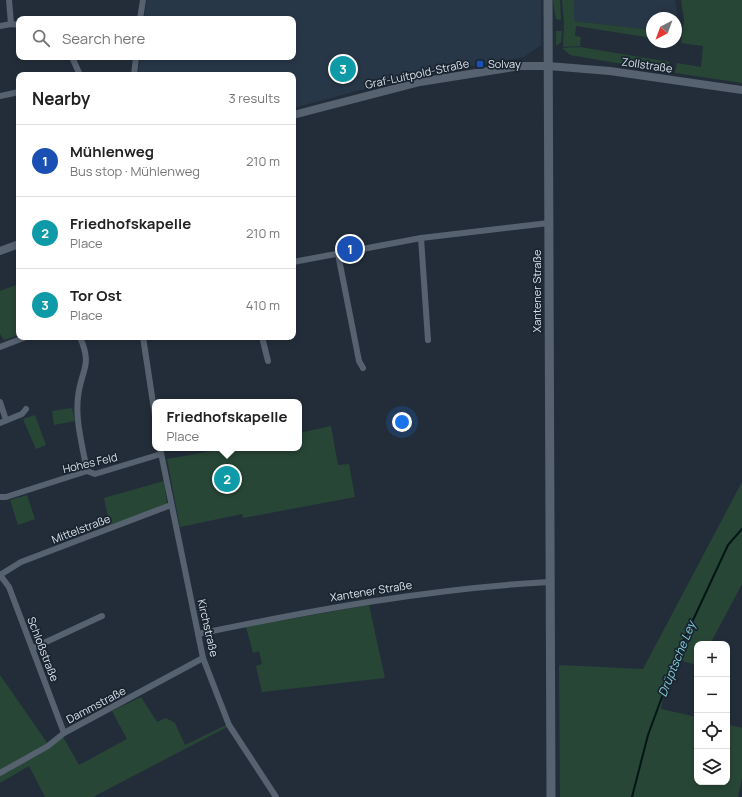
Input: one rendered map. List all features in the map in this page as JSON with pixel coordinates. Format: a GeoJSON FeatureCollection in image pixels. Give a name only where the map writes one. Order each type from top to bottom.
{"type":"FeatureCollection","features":[{"type":"Feature","properties":{"kind":"main road","name":"Xantener Straße"},"geometry":{"type":"LineString","coordinates":[[548,0],[551,797]]}},
{"type":"Feature","properties":{"kind":"street"},"geometry":{"type":"LineString","coordinates":[[9,0],[11,24]]}},
{"type":"Feature","properties":{"kind":"street"},"geometry":{"type":"LineString","coordinates":[[140,16],[142,0]]}},
{"type":"Feature","properties":{"kind":"street"},"geometry":{"type":"LineString","coordinates":[[0,26],[16,25]]}},
{"type":"Feature","properties":{"kind":"street"},"geometry":{"type":"LineString","coordinates":[[73,60],[76,72]]}},
{"type":"Feature","properties":{"kind":"street"},"geometry":{"type":"LineString","coordinates":[[134,72],[136,60]]}},
{"type":"Feature","properties":{"kind":"street","name":"Zollstraße"},"geometry":{"type":"LineString","coordinates":[[548,66],[610,71],[742,90]]}},
{"type":"Feature","properties":{"kind":"street","name":"Graf-Luitpold-Straße"},"geometry":{"type":"LineString","coordinates":[[296,114],[420,82],[513,67],[548,66]]}},
{"type":"Feature","properties":{"kind":"street"},"geometry":{"type":"LineString","coordinates":[[0,96],[16,93]]}},
{"type":"Feature","properties":{"kind":"street"},"geometry":{"type":"LineString","coordinates":[[296,261],[421,238],[549,223]]}},
{"type":"Feature","properties":{"kind":"street"},"geometry":{"type":"LineString","coordinates":[[421,238],[428,340]]}},
{"type":"Feature","properties":{"kind":"street"},"geometry":{"type":"LineString","coordinates":[[0,251],[16,245]]}},
{"type":"Feature","properties":{"kind":"street"},"geometry":{"type":"LineString","coordinates":[[338,254],[359,361],[363,368]]}},
{"type":"Feature","properties":{"kind":"street"},"geometry":{"type":"LineString","coordinates":[[0,347],[18,340]]}},
{"type":"Feature","properties":{"kind":"street"},"geometry":{"type":"LineString","coordinates":[[81,340],[86,351],[86,364],[78,397],[78,416],[87,471]]}},
{"type":"Feature","properties":{"kind":"street"},"geometry":{"type":"LineString","coordinates":[[143,340],[152,399]]}},
{"type":"Feature","properties":{"kind":"street"},"geometry":{"type":"LineString","coordinates":[[263,340],[268,361]]}},
{"type":"Feature","properties":{"kind":"street"},"geometry":{"type":"LineString","coordinates":[[0,402],[6,420]]}},
{"type":"Feature","properties":{"kind":"street"},"geometry":{"type":"LineString","coordinates":[[0,424],[22,414],[26,409]]}},
{"type":"Feature","properties":{"kind":"street","name":"Hohes Feld"},"geometry":{"type":"LineString","coordinates":[[0,497],[87,471],[96,474],[160,451]]}},
{"type":"Feature","properties":{"kind":"street","name":"Kirchstraße"},"geometry":{"type":"LineString","coordinates":[[160,451],[203,658],[228,725],[276,797]]}},
{"type":"Feature","properties":{"kind":"street","name":"Mittelstraße"},"geometry":{"type":"LineString","coordinates":[[0,576],[21,562],[171,505]]}},
{"type":"Feature","properties":{"kind":"street","name":"Schloßstraße"},"geometry":{"type":"LineString","coordinates":[[0,576],[9,587],[64,733]]}},
{"type":"Feature","properties":{"kind":"street","name":"Xantener Straße"},"geometry":{"type":"LineString","coordinates":[[198,634],[266,620],[411,596],[517,584],[550,582]]}},
{"type":"Feature","properties":{"kind":"street"},"geometry":{"type":"LineString","coordinates":[[33,648],[102,616]]}},
{"type":"Feature","properties":{"kind":"street","name":"Dammstraße"},"geometry":{"type":"LineString","coordinates":[[0,773],[48,746],[64,733],[203,658]]}},
{"type":"Feature","properties":{"kind":"shaded area"},"geometry":{"type":"Polygon","coordinates":[[[147,0],[541,0],[541,45],[524,57],[413,76],[296,107],[296,72],[138,72],[140,60],[296,60],[296,16],[144,16],[147,0]]]}},
{"type":"Feature","properties":{"kind":"shaded area"},"geometry":{"type":"Polygon","coordinates":[[[574,0],[675,0],[677,12],[646,12],[646,29],[574,21],[574,0]]]}},
{"type":"Feature","properties":{"kind":"green space"},"geometry":{"type":"Polygon","coordinates":[[[553,0],[560,0],[561,20],[556,19],[553,0]]]}},
{"type":"Feature","properties":{"kind":"green space"},"geometry":{"type":"Polygon","coordinates":[[[562,0],[574,0],[574,21],[646,29],[646,37],[576,26],[575,36],[581,37],[580,46],[563,47],[564,22],[562,0]]]}},
{"type":"Feature","properties":{"kind":"green space"},"geometry":{"type":"Polygon","coordinates":[[[681,0],[742,0],[742,83],[675,73],[677,63],[701,67],[703,46],[682,43],[684,20],[681,0]]]}},
{"type":"Feature","properties":{"kind":"green space"},"geometry":{"type":"Polygon","coordinates":[[[556,31],[562,31],[561,42],[556,46],[556,31]]]}},
{"type":"Feature","properties":{"kind":"green space"},"geometry":{"type":"Polygon","coordinates":[[[580,47],[670,62],[663,71],[570,55],[562,48],[580,47]]]}},
{"type":"Feature","properties":{"kind":"green space"},"geometry":{"type":"Polygon","coordinates":[[[16,285],[16,336],[4,340],[0,334],[0,291],[16,285]]]}},
{"type":"Feature","properties":{"kind":"green space"},"geometry":{"type":"Polygon","coordinates":[[[72,408],[75,421],[54,425],[52,411],[72,408]]]}},
{"type":"Feature","properties":{"kind":"green space"},"geometry":{"type":"Polygon","coordinates":[[[35,415],[46,445],[36,449],[23,419],[35,415]]]}},
{"type":"Feature","properties":{"kind":"green space"},"geometry":{"type":"Polygon","coordinates":[[[331,426],[338,465],[349,464],[355,497],[243,518],[242,514],[180,527],[167,459],[212,451],[302,451],[302,432],[331,426]]]}},
{"type":"Feature","properties":{"kind":"green space"},"geometry":{"type":"Polygon","coordinates":[[[164,481],[167,504],[110,526],[104,498],[164,481]]]}},
{"type":"Feature","properties":{"kind":"green space"},"geometry":{"type":"Polygon","coordinates":[[[742,482],[742,584],[712,641],[694,641],[694,664],[675,659],[666,678],[661,709],[694,716],[694,785],[730,785],[730,725],[742,728],[742,778],[738,797],[560,797],[559,665],[643,669],[742,482]]]}},
{"type":"Feature","properties":{"kind":"green space"},"geometry":{"type":"Polygon","coordinates":[[[27,495],[35,519],[18,525],[10,500],[27,495]]]}},
{"type":"Feature","properties":{"kind":"green space"},"geometry":{"type":"Polygon","coordinates":[[[369,605],[385,678],[262,692],[256,666],[262,664],[259,651],[253,653],[246,627],[369,605]]]}},
{"type":"Feature","properties":{"kind":"green space"},"geometry":{"type":"Polygon","coordinates":[[[0,675],[48,744],[0,770],[0,675]]]}},
{"type":"Feature","properties":{"kind":"green space"},"geometry":{"type":"Polygon","coordinates":[[[141,697],[157,722],[166,718],[175,723],[185,745],[226,725],[227,727],[93,797],[45,797],[29,766],[0,783],[0,774],[63,737],[79,765],[127,739],[112,711],[141,697]]]}},
{"type":"Feature","properties":{"kind":"waterway","name":"Drüptsche Ley"},"geometry":{"type":"LineString","coordinates":[[632,797],[648,735],[680,648],[728,545],[742,529]]}},
{"type":"Feature","properties":{"kind":"place","name":"Solvay"},"geometry":{"type":"Point","coordinates":[480,64]}},
{"type":"Feature","properties":{"kind":"place","name":"Tor Ost"},"geometry":{"type":"Point","coordinates":[343,69]}},
{"type":"Feature","properties":{"kind":"place","name":"Mühlenweg"},"geometry":{"type":"Point","coordinates":[350,249]}},
{"type":"Feature","properties":{"kind":"place","name":"Friedhofskapelle"},"geometry":{"type":"Point","coordinates":[227,479]}}]}
